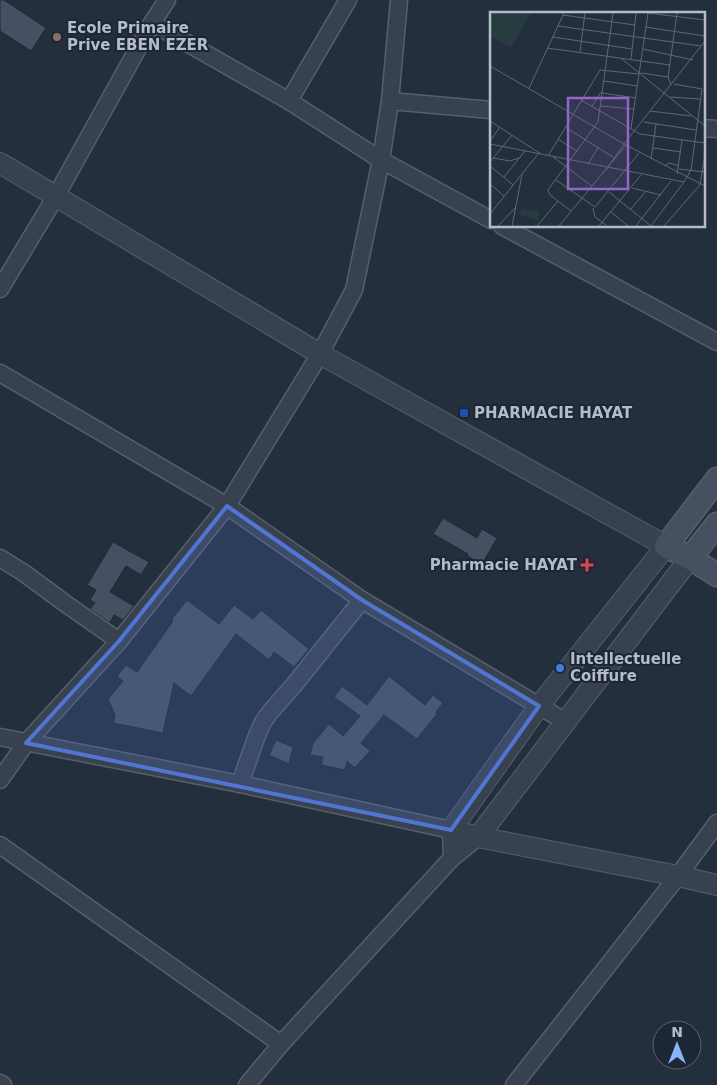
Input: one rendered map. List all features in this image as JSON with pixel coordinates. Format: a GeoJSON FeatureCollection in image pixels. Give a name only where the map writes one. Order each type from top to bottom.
{"type":"FeatureCollection","features":[{"type":"Feature","properties":{"kind":"main road"},"geometry":{"type":"LineString","coordinates":[[717,479],[666,546],[717,575]]}},
{"type":"Feature","properties":{"kind":"main road"},"geometry":{"type":"LineString","coordinates":[[690,558],[717,524]]}},
{"type":"Feature","properties":{"kind":"street"},"geometry":{"type":"LineString","coordinates":[[0,289],[56,196],[152,23],[167,0]]}},
{"type":"Feature","properties":{"kind":"street"},"geometry":{"type":"LineString","coordinates":[[289,102],[348,0]]}},
{"type":"Feature","properties":{"kind":"street"},"geometry":{"type":"LineString","coordinates":[[0,780],[26,743],[119,641],[227,506],[320,354],[354,290],[381,160],[390,101],[399,0]]}},
{"type":"Feature","properties":{"kind":"street"},"geometry":{"type":"LineString","coordinates":[[152,23],[289,102],[381,160],[490,219]]}},
{"type":"Feature","properties":{"kind":"street"},"geometry":{"type":"LineString","coordinates":[[390,101],[490,110]]}},
{"type":"Feature","properties":{"kind":"street"},"geometry":{"type":"LineString","coordinates":[[704,128],[717,129]]}},
{"type":"Feature","properties":{"kind":"street"},"geometry":{"type":"LineString","coordinates":[[0,163],[320,354],[666,546],[540,706],[451,830],[452,858]]}},
{"type":"Feature","properties":{"kind":"street"},"geometry":{"type":"LineString","coordinates":[[506,228],[717,342]]}},
{"type":"Feature","properties":{"kind":"street"},"geometry":{"type":"LineString","coordinates":[[0,373],[227,506],[362,600],[566,722]]}},
{"type":"Feature","properties":{"kind":"street"},"geometry":{"type":"LineString","coordinates":[[0,558],[119,641]]}},
{"type":"Feature","properties":{"kind":"street"},"geometry":{"type":"LineString","coordinates":[[247,1085],[281,1044],[452,858],[478,837],[690,558]]}},
{"type":"Feature","properties":{"kind":"street"},"geometry":{"type":"LineString","coordinates":[[240,784],[256,738],[267,717],[362,600]]}},
{"type":"Feature","properties":{"kind":"street"},"geometry":{"type":"LineString","coordinates":[[0,737],[240,784],[478,837],[717,885]]}},
{"type":"Feature","properties":{"kind":"street"},"geometry":{"type":"LineString","coordinates":[[514,1085],[717,824]]}},
{"type":"Feature","properties":{"kind":"street"},"geometry":{"type":"LineString","coordinates":[[0,845],[281,1044]]}},
{"type":"Feature","properties":{"kind":"highlighted area"},"geometry":{"type":"Polygon","coordinates":[[[227,506],[362,600],[539,706],[451,830],[26,743],[119,641],[227,506]]]}},
{"type":"Feature","properties":{"kind":"building"},"geometry":{"type":"Polygon","coordinates":[[[0,0],[4,0],[46,28],[31,51],[0,31],[0,0]]]}},
{"type":"Feature","properties":{"kind":"building"},"geometry":{"type":"Polygon","coordinates":[[[443,518],[477,538],[482,529],[497,538],[482,564],[433,534],[443,518]]]}},
{"type":"Feature","properties":{"kind":"building"},"geometry":{"type":"Polygon","coordinates":[[[113,542],[149,562],[141,575],[126,566],[110,592],[134,606],[123,620],[114,615],[110,623],[90,609],[95,603],[90,600],[96,590],[87,585],[113,542]]]}},
{"type":"Feature","properties":{"kind":"building"},"geometry":{"type":"Polygon","coordinates":[[[187,600],[219,624],[234,605],[253,619],[261,610],[309,649],[294,667],[274,652],[269,660],[236,634],[191,696],[174,683],[163,733],[113,723],[115,715],[108,699],[123,681],[117,676],[126,665],[137,672],[173,621],[171,620],[187,600]]]}},
{"type":"Feature","properties":{"kind":"building"},"geometry":{"type":"Polygon","coordinates":[[[389,676],[425,705],[433,695],[443,703],[436,712],[437,714],[417,739],[384,715],[361,743],[370,751],[355,768],[347,761],[345,770],[321,765],[323,757],[310,755],[313,743],[329,724],[343,736],[360,716],[334,697],[342,686],[367,705],[389,676]]]}},
{"type":"Feature","properties":{"kind":"building"},"geometry":{"type":"Polygon","coordinates":[[[276,740],[293,747],[289,764],[269,755],[276,740]]]}},
{"type":"Feature","properties":{"kind":"place","name":"Ecole Primaire Prive EBEN EZER"},"geometry":{"type":"Point","coordinates":[57,37]}},
{"type":"Feature","properties":{"kind":"place","name":"PHARMACIE HAYAT"},"geometry":{"type":"Point","coordinates":[464,413]}},
{"type":"Feature","properties":{"kind":"place","name":"Pharmacie HAYAT"},"geometry":{"type":"Point","coordinates":[587,565]}},
{"type":"Feature","properties":{"kind":"place","name":"Intellectuelle Coiffure"},"geometry":{"type":"Point","coordinates":[560,668]}}]}
